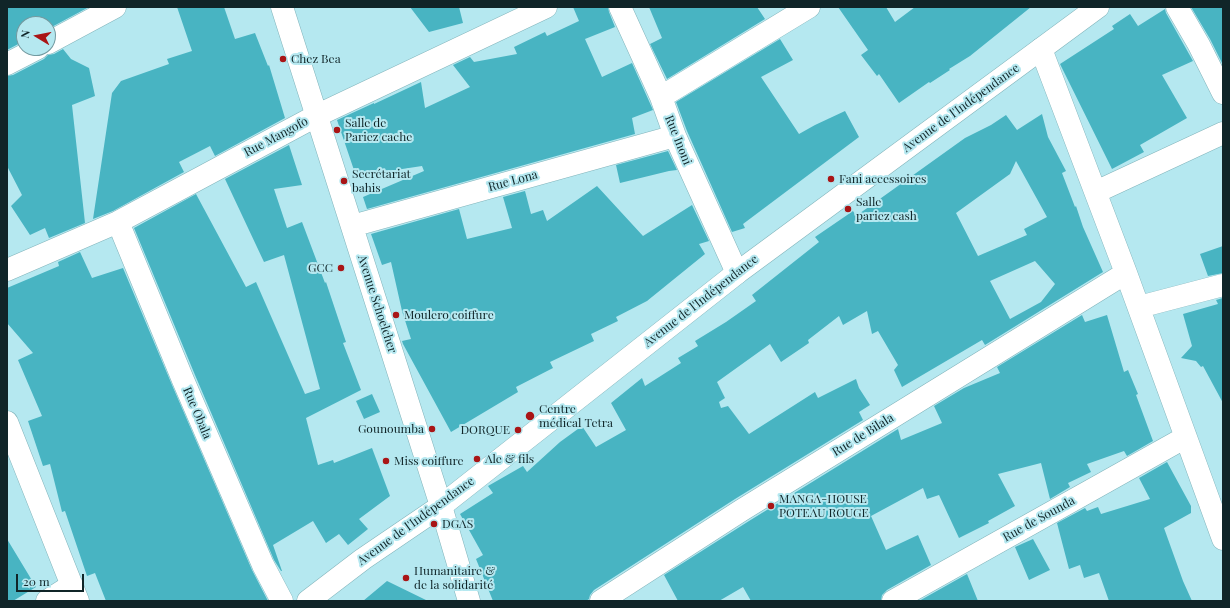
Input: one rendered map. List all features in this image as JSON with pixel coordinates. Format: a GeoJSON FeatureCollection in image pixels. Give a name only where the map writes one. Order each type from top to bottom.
{"type":"FeatureCollection","features":[{"type":"Feature","properties":{"kind":"street"},"geometry":{"type":"LineString","coordinates":[[56,39],[115,7]]}},
{"type":"Feature","properties":{"kind":"street","name":"Avenue Schoelcher"},"geometry":{"type":"LineString","coordinates":[[282,7],[470,601]]}},
{"type":"Feature","properties":{"kind":"street","name":"Rue Mangofo"},"geometry":{"type":"LineString","coordinates":[[7,270],[118,222],[316,116],[516,14],[546,7]]}},
{"type":"Feature","properties":{"kind":"street","name":"Rue Inoni"},"geometry":{"type":"LineString","coordinates":[[620,7],[661,97],[675,136],[736,273]]}},
{"type":"Feature","properties":{"kind":"street"},"geometry":{"type":"LineString","coordinates":[[661,97],[809,7]]}},
{"type":"Feature","properties":{"kind":"street","name":"Avenue de l'Indépendance"},"geometry":{"type":"LineString","coordinates":[[308,601],[363,559],[441,506],[736,273],[1098,7]]}},
{"type":"Feature","properties":{"kind":"street"},"geometry":{"type":"LineString","coordinates":[[1177,7],[1199,45],[1223,93]]}},
{"type":"Feature","properties":{"kind":"street"},"geometry":{"type":"LineString","coordinates":[[1041,49],[1096,192],[1223,539]]}},
{"type":"Feature","properties":{"kind":"street"},"geometry":{"type":"LineString","coordinates":[[7,64],[22,56]]}},
{"type":"Feature","properties":{"kind":"street"},"geometry":{"type":"LineString","coordinates":[[1096,192],[1223,133]]}},
{"type":"Feature","properties":{"kind":"street","name":"Rue Lona"},"geometry":{"type":"LineString","coordinates":[[352,226],[675,136]]}},
{"type":"Feature","properties":{"kind":"street","name":"Rue Obala"},"geometry":{"type":"LineString","coordinates":[[118,222],[256,551],[282,601]]}},
{"type":"Feature","properties":{"kind":"street","name":"Rue de Bilala"},"geometry":{"type":"LineString","coordinates":[[601,601],[748,506],[1126,273]]}},
{"type":"Feature","properties":{"kind":"street"},"geometry":{"type":"LineString","coordinates":[[1139,308],[1223,286]]}},
{"type":"Feature","properties":{"kind":"street"},"geometry":{"type":"LineString","coordinates":[[7,424],[75,593],[47,601]]}},
{"type":"Feature","properties":{"kind":"street","name":"Rue de Sounda"},"geometry":{"type":"LineString","coordinates":[[893,601],[1186,437]]}},
{"type":"Feature","properties":{"kind":"building"},"geometry":{"type":"Polygon","coordinates":[[[7,7],[89,7],[56,25],[56,16],[16,16],[16,45],[7,50],[7,7]]]}},
{"type":"Feature","properties":{"kind":"building"},"geometry":{"type":"Polygon","coordinates":[[[177,7],[224,7],[235,39],[255,33],[268,66],[269,65],[285,118],[215,156],[210,146],[179,162],[184,172],[113,211],[93,219],[112,93],[121,81],[169,64],[167,59],[192,51],[177,7]]]}},
{"type":"Feature","properties":{"kind":"building"},"geometry":{"type":"Polygon","coordinates":[[[410,7],[459,7],[463,23],[429,32],[410,7]]]}},
{"type":"Feature","properties":{"kind":"building"},"geometry":{"type":"Polygon","coordinates":[[[573,7],[608,7],[615,27],[585,39],[602,77],[632,63],[653,110],[632,118],[635,134],[367,209],[363,197],[424,171],[422,166],[356,176],[337,120],[421,82],[425,108],[470,87],[453,65],[470,57],[474,62],[517,54],[514,47],[545,32],[547,36],[579,21],[573,7]]]}},
{"type":"Feature","properties":{"kind":"building"},"geometry":{"type":"Polygon","coordinates":[[[649,7],[757,7],[765,19],[667,79],[650,44],[662,38],[649,7]]]}},
{"type":"Feature","properties":{"kind":"building"},"geometry":{"type":"Polygon","coordinates":[[[838,7],[886,7],[895,22],[915,7],[1031,7],[970,56],[899,103],[879,74],[877,76],[861,55],[868,50],[838,7]]]}},
{"type":"Feature","properties":{"kind":"building"},"geometry":{"type":"Polygon","coordinates":[[[1191,7],[1223,7],[1223,65],[1210,39],[1191,7]]]}},
{"type":"Feature","properties":{"kind":"building"},"geometry":{"type":"Polygon","coordinates":[[[1165,9],[1193,61],[1162,75],[1187,118],[1140,145],[1144,152],[1112,169],[1060,64],[1114,29],[1112,26],[1130,14],[1138,26],[1165,9]]]}},
{"type":"Feature","properties":{"kind":"building"},"geometry":{"type":"Polygon","coordinates":[[[780,39],[793,60],[761,77],[799,134],[845,111],[859,137],[743,224],[745,228],[732,232],[687,131],[676,102],[780,39]]]}},
{"type":"Feature","properties":{"kind":"building"},"geometry":{"type":"Polygon","coordinates":[[[63,49],[71,59],[89,68],[95,96],[72,105],[85,223],[49,238],[45,228],[30,235],[11,206],[22,195],[7,166],[7,76],[13,75],[47,56],[56,56],[56,53],[63,49]]]}},
{"type":"Feature","properties":{"kind":"building"},"geometry":{"type":"Polygon","coordinates":[[[1042,114],[1048,137],[1066,171],[1062,173],[1075,207],[1076,206],[1083,227],[1103,272],[985,345],[982,340],[902,387],[894,370],[898,365],[878,331],[872,334],[867,311],[843,325],[839,316],[808,340],[809,343],[781,362],[770,344],[717,382],[725,398],[719,402],[721,408],[728,406],[749,434],[815,392],[818,398],[856,379],[859,388],[870,405],[859,412],[863,420],[735,499],[594,590],[589,599],[586,601],[493,601],[476,559],[483,555],[460,514],[493,493],[488,486],[523,466],[527,472],[560,442],[582,426],[596,447],[626,430],[611,403],[642,378],[645,386],[681,363],[678,358],[698,346],[695,341],[756,301],[752,295],[819,242],[815,237],[853,211],[856,216],[965,138],[991,125],[1006,115],[1017,130],[1042,114]],[[1016,161],[1010,174],[956,213],[978,256],[1027,235],[1024,229],[1047,217],[1016,161]],[[1035,261],[990,281],[1010,319],[1041,302],[1055,284],[1035,261]]]}},
{"type":"Feature","properties":{"kind":"building"},"geometry":{"type":"Polygon","coordinates":[[[289,145],[302,185],[274,189],[287,228],[302,222],[325,283],[326,282],[346,342],[343,343],[361,390],[306,418],[318,465],[333,460],[334,463],[372,448],[390,496],[359,519],[368,529],[348,545],[339,534],[326,543],[313,521],[273,545],[281,571],[274,560],[134,228],[196,194],[246,287],[256,282],[305,394],[320,389],[284,255],[264,262],[225,179],[289,145]]]}},
{"type":"Feature","properties":{"kind":"building"},"geometry":{"type":"Polygon","coordinates":[[[668,151],[677,170],[620,183],[616,165],[668,151]]]}},
{"type":"Feature","properties":{"kind":"building"},"geometry":{"type":"Polygon","coordinates":[[[597,186],[643,236],[692,205],[709,241],[699,244],[705,254],[647,301],[616,317],[618,321],[591,334],[594,341],[550,362],[553,368],[516,387],[518,392],[451,432],[403,344],[402,341],[411,339],[402,311],[391,262],[382,265],[371,234],[459,209],[467,239],[512,228],[503,197],[525,191],[531,214],[543,210],[547,221],[597,186]]]}},
{"type":"Feature","properties":{"kind":"building"},"geometry":{"type":"Polygon","coordinates":[[[1223,246],[1223,273],[1208,276],[1200,254],[1223,246]]]}},
{"type":"Feature","properties":{"kind":"building"},"geometry":{"type":"Polygon","coordinates":[[[80,252],[92,278],[123,268],[252,570],[268,601],[106,601],[95,573],[87,576],[65,511],[62,512],[50,464],[43,466],[28,421],[42,416],[18,360],[33,353],[7,323],[7,288],[59,266],[58,262],[80,252]]]}},
{"type":"Feature","properties":{"kind":"building"},"geometry":{"type":"Polygon","coordinates":[[[1223,298],[1223,403],[1203,366],[1201,367],[1196,361],[1181,358],[1192,346],[1183,314],[1218,304],[1216,300],[1223,298]]]}},
{"type":"Feature","properties":{"kind":"building"},"geometry":{"type":"Polygon","coordinates":[[[1082,315],[1085,322],[1107,315],[1124,372],[1128,370],[1138,394],[1136,395],[1153,441],[1127,456],[1124,451],[1087,464],[1091,472],[1068,483],[1070,487],[1050,499],[1041,463],[998,474],[1015,506],[988,521],[989,523],[959,538],[939,495],[927,499],[923,488],[871,516],[886,550],[918,535],[931,565],[887,590],[882,595],[881,601],[751,601],[743,587],[719,601],[678,601],[664,575],[898,429],[901,440],[942,423],[934,406],[964,388],[1000,373],[997,367],[1082,315]]]}},
{"type":"Feature","properties":{"kind":"building"},"geometry":{"type":"Polygon","coordinates":[[[372,394],[380,412],[364,419],[356,401],[372,394]]]}},
{"type":"Feature","properties":{"kind":"building"},"geometry":{"type":"Polygon","coordinates":[[[1167,462],[1191,506],[1191,513],[1164,528],[1183,581],[1192,601],[1109,601],[1099,573],[1084,578],[1080,565],[1069,569],[1057,523],[1085,508],[1087,511],[1098,507],[1101,514],[1150,499],[1139,478],[1167,462]]]}},
{"type":"Feature","properties":{"kind":"building"},"geometry":{"type":"Polygon","coordinates":[[[7,539],[36,587],[13,601],[7,601],[7,539]]]}},
{"type":"Feature","properties":{"kind":"building"},"geometry":{"type":"Polygon","coordinates":[[[1033,539],[1050,570],[1029,580],[1015,547],[1033,539]]]}},
{"type":"Feature","properties":{"kind":"building"},"geometry":{"type":"Polygon","coordinates":[[[967,574],[978,601],[919,601],[967,574]]]}},
{"type":"Feature","properties":{"kind":"building"},"geometry":{"type":"Polygon","coordinates":[[[387,581],[428,601],[363,601],[387,581]]]}},
{"type":"Feature","properties":{"kind":"place","name":"Chez Bea"},"geometry":{"type":"Point","coordinates":[283,59]}},
{"type":"Feature","properties":{"kind":"place","name":"Salle de Pariez cache"},"geometry":{"type":"Point","coordinates":[337,130]}},
{"type":"Feature","properties":{"kind":"place","name":"Fani accessoires"},"geometry":{"type":"Point","coordinates":[831,179]}},
{"type":"Feature","properties":{"kind":"place","name":"Secrétariat bahis"},"geometry":{"type":"Point","coordinates":[344,181]}},
{"type":"Feature","properties":{"kind":"place","name":"Salle pariez cash"},"geometry":{"type":"Point","coordinates":[848,209]}},
{"type":"Feature","properties":{"kind":"place","name":"GCC"},"geometry":{"type":"Point","coordinates":[341,268]}},
{"type":"Feature","properties":{"kind":"place","name":"Moulero coiffure"},"geometry":{"type":"Point","coordinates":[396,315]}},
{"type":"Feature","properties":{"kind":"place","name":"Centre médical Tetra"},"geometry":{"type":"Point","coordinates":[530,416]}},
{"type":"Feature","properties":{"kind":"place","name":"Gounoumba"},"geometry":{"type":"Point","coordinates":[432,429]}},
{"type":"Feature","properties":{"kind":"place","name":"DORQUE"},"geometry":{"type":"Point","coordinates":[518,430]}},
{"type":"Feature","properties":{"kind":"place","name":"Ale & fils"},"geometry":{"type":"Point","coordinates":[477,459]}},
{"type":"Feature","properties":{"kind":"place","name":"Miss coiffure"},"geometry":{"type":"Point","coordinates":[386,461]}},
{"type":"Feature","properties":{"kind":"place","name":"MANGA-HOUSE POTEAU ROUGE"},"geometry":{"type":"Point","coordinates":[771,506]}},
{"type":"Feature","properties":{"kind":"place","name":"DGAS"},"geometry":{"type":"Point","coordinates":[434,524]}},
{"type":"Feature","properties":{"kind":"place","name":"Humanitaire & de la solidarité"},"geometry":{"type":"Point","coordinates":[406,578]}}]}
